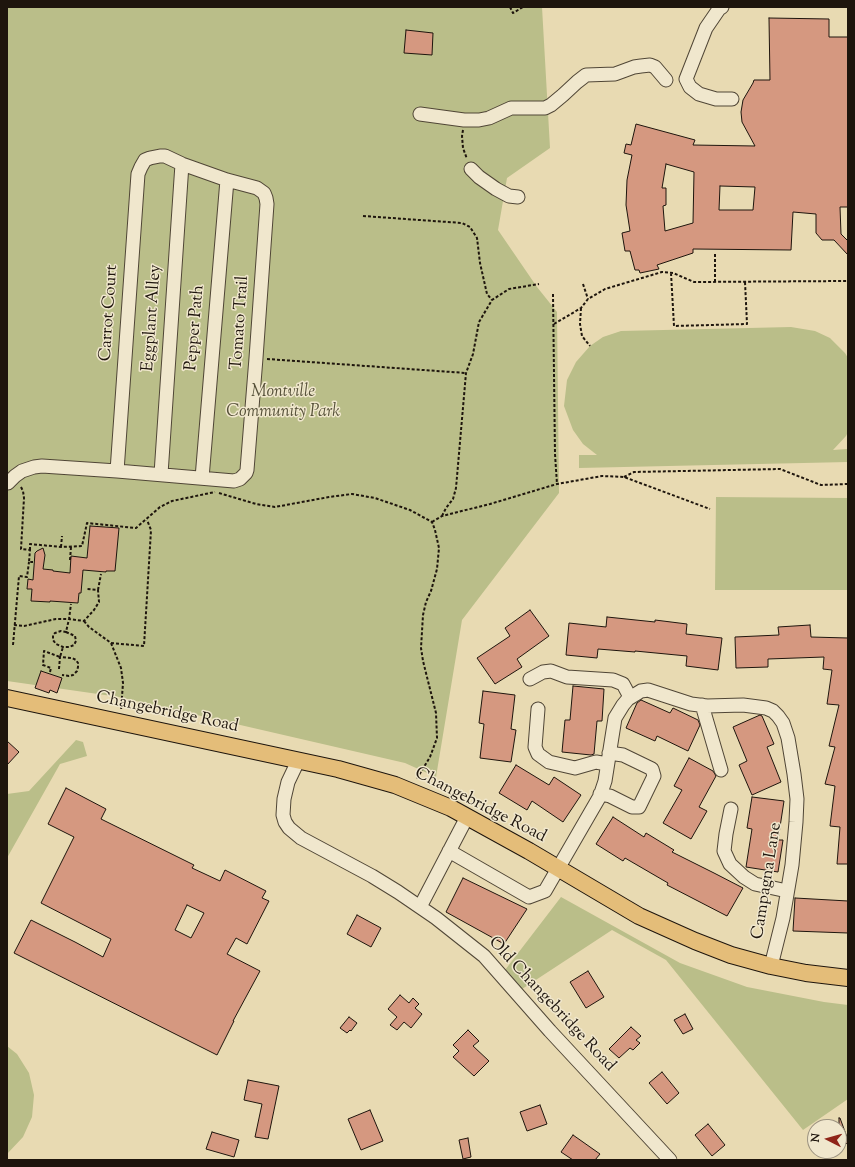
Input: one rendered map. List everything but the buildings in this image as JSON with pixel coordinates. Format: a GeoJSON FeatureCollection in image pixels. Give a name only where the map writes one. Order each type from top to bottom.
{"type":"FeatureCollection","features":[{"type":"Feature","properties":{"kind":"main road","name":"Changebridge Road"},"geometry":{"type":"LineString","coordinates":[[7,698],[298,761],[395,785],[451,808],[558,868],[639,916],[695,942],[771,966],[806,973],[848,978]]}},
{"type":"Feature","properties":{"kind":"street"},"geometry":{"type":"LineString","coordinates":[[722,7],[706,28],[686,79],[690,87],[699,94],[716,99],[732,99]]}},
{"type":"Feature","properties":{"kind":"street"},"geometry":{"type":"LineString","coordinates":[[420,114],[464,122],[489,118],[511,108],[544,108],[551,105],[564,95],[586,75],[615,74],[634,67],[650,65],[655,67],[666,80]]}},
{"type":"Feature","properties":{"kind":"street","name":"Carrot Court"},"geometry":{"type":"LineString","coordinates":[[117,471],[138,174],[145,160],[150,158],[165,156],[182,164]]}},
{"type":"Feature","properties":{"kind":"street"},"geometry":{"type":"LineString","coordinates":[[182,164],[227,180]]}},
{"type":"Feature","properties":{"kind":"street","name":"Eggplant Alley"},"geometry":{"type":"LineString","coordinates":[[161,474],[182,164]]}},
{"type":"Feature","properties":{"kind":"street"},"geometry":{"type":"LineString","coordinates":[[471,169],[479,178],[496,189],[509,196],[518,197]]}},
{"type":"Feature","properties":{"kind":"street","name":"Tomato Trail"},"geometry":{"type":"LineString","coordinates":[[202,478],[234,480],[242,478],[247,470],[268,204],[264,193],[257,188],[227,180]]}},
{"type":"Feature","properties":{"kind":"street","name":"Pepper Path"},"geometry":{"type":"LineString","coordinates":[[202,478],[227,180]]}},
{"type":"Feature","properties":{"kind":"street"},"geometry":{"type":"LineString","coordinates":[[11,480],[28,469],[42,466],[202,478]]}},
{"type":"Feature","properties":{"kind":"street"},"geometry":{"type":"LineString","coordinates":[[448,851],[529,896],[545,891],[600,794],[605,781],[616,718],[622,705],[630,697],[623,684],[614,680],[567,677],[551,671],[543,672],[530,679]]}},
{"type":"Feature","properties":{"kind":"street","name":"Campagna Lane"},"geometry":{"type":"LineString","coordinates":[[630,697],[640,691],[648,690],[666,694],[684,702],[702,705],[743,705],[766,708],[773,711],[783,722],[788,738],[794,774],[797,799],[796,822],[792,865],[783,918],[771,966]]}},
{"type":"Feature","properties":{"kind":"street"},"geometry":{"type":"LineString","coordinates":[[702,705],[721,770]]}},
{"type":"Feature","properties":{"kind":"street"},"geometry":{"type":"LineString","coordinates":[[538,709],[535,746],[538,754],[549,762],[574,768],[623,755],[652,768],[654,776],[639,807],[632,808],[610,796],[600,794]]}},
{"type":"Feature","properties":{"kind":"street","name":"Old Changebridge Road"},"geometry":{"type":"LineString","coordinates":[[298,761],[288,782],[284,799],[283,815],[289,828],[301,838],[372,876],[398,892],[484,956],[550,1031],[670,1160]]}},
{"type":"Feature","properties":{"kind":"street"},"geometry":{"type":"LineString","coordinates":[[730,809],[724,851],[730,864],[754,884],[787,891]]}},
{"type":"Feature","properties":{"kind":"street"},"geometry":{"type":"LineString","coordinates":[[420,907],[467,817]]}},
{"type":"Feature","properties":{"kind":"path"},"geometry":{"type":"LineString","coordinates":[[510,7],[513,12],[523,7]]}},
{"type":"Feature","properties":{"kind":"path"},"geometry":{"type":"LineString","coordinates":[[464,122],[462,136],[463,148],[471,169]]}},
{"type":"Feature","properties":{"kind":"path"},"geometry":{"type":"LineString","coordinates":[[363,216],[462,223],[470,227],[477,238],[480,263],[487,294],[492,300]]}},
{"type":"Feature","properties":{"kind":"path"},"geometry":{"type":"LineString","coordinates":[[715,254],[715,282]]}},
{"type":"Feature","properties":{"kind":"path"},"geometry":{"type":"LineString","coordinates":[[554,324],[581,308],[588,299],[605,288],[662,272],[670,273],[694,282],[847,281]]}},
{"type":"Feature","properties":{"kind":"path"},"geometry":{"type":"LineString","coordinates":[[670,273],[674,326],[747,324],[746,282]]}},
{"type":"Feature","properties":{"kind":"path"},"geometry":{"type":"LineString","coordinates":[[442,516],[453,499],[456,488],[466,373],[473,354],[479,322],[492,300],[509,289],[539,284]]}},
{"type":"Feature","properties":{"kind":"path"},"geometry":{"type":"LineString","coordinates":[[583,284],[588,299]]}},
{"type":"Feature","properties":{"kind":"path"},"geometry":{"type":"LineString","coordinates":[[553,294],[555,454],[557,484]]}},
{"type":"Feature","properties":{"kind":"path"},"geometry":{"type":"LineString","coordinates":[[581,308],[580,324],[582,336],[590,346]]}},
{"type":"Feature","properties":{"kind":"path"},"geometry":{"type":"LineString","coordinates":[[256,358],[466,373]]}},
{"type":"Feature","properties":{"kind":"path"},"geometry":{"type":"LineString","coordinates":[[624,477],[634,472],[780,469],[822,485],[848,484]]}},
{"type":"Feature","properties":{"kind":"path"},"geometry":{"type":"LineString","coordinates":[[432,522],[442,516],[490,504],[557,484],[602,476],[624,477],[710,509]]}},
{"type":"Feature","properties":{"kind":"path"},"geometry":{"type":"LineString","coordinates":[[11,480],[23,491],[24,498],[21,549],[30,550]]}},
{"type":"Feature","properties":{"kind":"path"},"geometry":{"type":"LineString","coordinates":[[13,645],[19,576],[27,577],[30,544],[61,547],[82,546],[87,523],[136,528],[147,520],[160,507],[172,501],[216,492],[256,504],[275,507],[352,494],[375,498],[396,505],[410,510],[432,522],[439,548],[437,569],[423,615],[421,648],[422,661],[436,712],[437,738],[430,757],[416,781]]}},
{"type":"Feature","properties":{"kind":"path"},"geometry":{"type":"LineString","coordinates":[[14,625],[24,626],[56,619],[84,621],[89,627],[111,643],[144,646],[152,530],[147,520]]}},
{"type":"Feature","properties":{"kind":"path"},"geometry":{"type":"LineString","coordinates":[[61,547],[62,536]]}},
{"type":"Feature","properties":{"kind":"path"},"geometry":{"type":"LineString","coordinates":[[70,560],[71,547]]}},
{"type":"Feature","properties":{"kind":"path"},"geometry":{"type":"LineString","coordinates":[[28,562],[33,562]]}},
{"type":"Feature","properties":{"kind":"path"},"geometry":{"type":"LineString","coordinates":[[84,621],[99,602],[98,590],[101,574]]}},
{"type":"Feature","properties":{"kind":"path"},"geometry":{"type":"LineString","coordinates":[[87,589],[98,590]]}},
{"type":"Feature","properties":{"kind":"path"},"geometry":{"type":"LineString","coordinates":[[66,632],[71,604]]}},
{"type":"Feature","properties":{"kind":"path"},"geometry":{"type":"LineString","coordinates":[[55,632],[66,632],[75,636],[76,641],[74,646],[63,647],[56,644],[53,640],[53,635],[55,632]]}},
{"type":"Feature","properties":{"kind":"path"},"geometry":{"type":"LineString","coordinates":[[111,643],[121,668],[123,683],[121,711]]}},
{"type":"Feature","properties":{"kind":"path"},"geometry":{"type":"LineString","coordinates":[[59,669],[63,647]]}},
{"type":"Feature","properties":{"kind":"path"},"geometry":{"type":"LineString","coordinates":[[50,672],[51,668],[43,666],[44,651],[60,657],[72,658],[76,660],[78,663],[77,671],[73,675],[62,675]]}},
{"type":"Feature","properties":{"kind":"green space","name":"Montville Community Park"},"geometry":{"type":"Polygon","coordinates":[[[7,7],[542,7],[550,148],[507,178],[498,230],[537,287],[557,312],[559,493],[462,620],[436,777],[405,763],[119,697],[7,681],[7,7]]]}},
{"type":"Feature","properties":{"kind":"green space"},"geometry":{"type":"Polygon","coordinates":[[[791,327],[815,331],[830,338],[848,358],[848,432],[833,450],[847,449],[848,462],[579,468],[579,455],[597,455],[583,444],[573,430],[564,406],[567,380],[576,362],[590,346],[603,337],[621,331],[791,327]]]}},
{"type":"Feature","properties":{"kind":"green space"},"geometry":{"type":"Polygon","coordinates":[[[716,497],[848,498],[848,590],[715,590],[716,497]]]}},
{"type":"Feature","properties":{"kind":"green space"},"geometry":{"type":"Polygon","coordinates":[[[76,740],[83,742],[87,756],[60,764],[7,858],[7,794],[29,791],[76,740]]]}},
{"type":"Feature","properties":{"kind":"green space"},"geometry":{"type":"Polygon","coordinates":[[[561,897],[680,963],[747,987],[824,1002],[848,1005],[848,1099],[819,1119],[807,1119],[807,1127],[803,1130],[666,960],[612,930],[519,991],[502,974],[561,897]]]}},
{"type":"Feature","properties":{"kind":"green space"},"geometry":{"type":"Polygon","coordinates":[[[7,1046],[17,1054],[29,1073],[34,1095],[32,1117],[23,1137],[7,1154],[7,1046]]]}}]}
